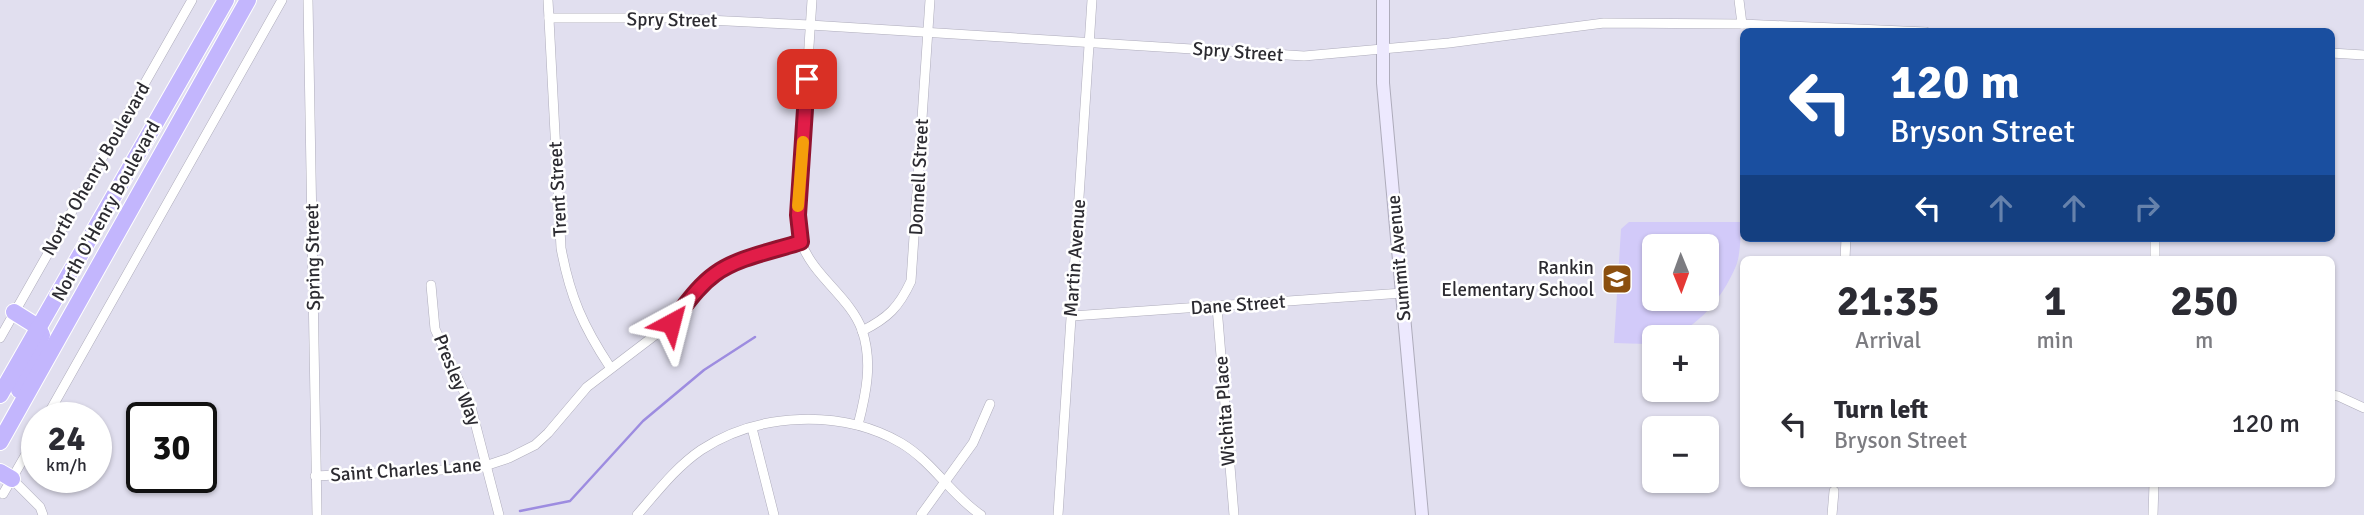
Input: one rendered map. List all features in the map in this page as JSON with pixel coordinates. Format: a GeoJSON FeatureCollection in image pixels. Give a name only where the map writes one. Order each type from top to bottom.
{"type":"FeatureCollection","features":[{"type":"Feature","properties":{"kind":"highway","name":"North O'Henry Boulevard"},"geometry":{"type":"LineString","coordinates":[[0,395],[226,0]]}},
{"type":"Feature","properties":{"kind":"highway","name":"North O'Henry Boulevard"},"geometry":{"type":"LineString","coordinates":[[0,442],[248,0]]}},
{"type":"Feature","properties":{"kind":"highway"},"geometry":{"type":"LineString","coordinates":[[0,434],[41,335],[38,327],[15,312]]}},
{"type":"Feature","properties":{"kind":"main road","name":"Summit Avenue"},"geometry":{"type":"LineString","coordinates":[[1383,0],[1381,50],[1422,515]]}},
{"type":"Feature","properties":{"kind":"street","name":"North Ohenry Boulevard"},"geometry":{"type":"LineString","coordinates":[[0,338],[192,0]]}},
{"type":"Feature","properties":{"kind":"street"},"geometry":{"type":"LineString","coordinates":[[55,402],[282,0]]}},
{"type":"Feature","properties":{"kind":"street","name":"Spring Street"},"geometry":{"type":"LineString","coordinates":[[307,0],[317,515]]}},
{"type":"Feature","properties":{"kind":"street","name":"Trent Street"},"geometry":{"type":"LineString","coordinates":[[548,0],[563,260],[580,318],[610,367]]}},
{"type":"Feature","properties":{"kind":"street"},"geometry":{"type":"LineString","coordinates":[[812,0],[798,215],[801,242],[855,317],[862,331],[868,363],[867,391],[858,425]]}},
{"type":"Feature","properties":{"kind":"street","name":"Donnell Street"},"geometry":{"type":"LineString","coordinates":[[862,331],[881,322],[901,302],[911,281],[930,0]]}},
{"type":"Feature","properties":{"kind":"street","name":"Martin Avenue"},"geometry":{"type":"LineString","coordinates":[[1058,515],[1092,0]]}},
{"type":"Feature","properties":{"kind":"street"},"geometry":{"type":"LineString","coordinates":[[1739,0],[1742,24]]}},
{"type":"Feature","properties":{"kind":"street","name":"Spry Street"},"geometry":{"type":"LineString","coordinates":[[549,19],[666,18],[810,25],[1304,56],[1381,50],[1604,23],[1742,24],[1819,28]]}},
{"type":"Feature","properties":{"kind":"street"},"geometry":{"type":"LineString","coordinates":[[2335,53],[2364,55]]}},
{"type":"Feature","properties":{"kind":"street","name":"Saint Charles Lane"},"geometry":{"type":"LineString","coordinates":[[315,476],[463,469],[488,466],[509,458],[535,445],[563,417],[587,387],[671,323],[695,292],[716,273],[742,261],[801,242]]}},
{"type":"Feature","properties":{"kind":"street","name":"Presley Way"},"geometry":{"type":"LineString","coordinates":[[431,285],[435,330],[471,407],[499,515]]}},
{"type":"Feature","properties":{"kind":"street","name":"Dane Street"},"geometry":{"type":"LineString","coordinates":[[1072,316],[1403,293]]}},
{"type":"Feature","properties":{"kind":"street","name":"Wichita Place"},"geometry":{"type":"LineString","coordinates":[[1217,307],[1234,515]]}},
{"type":"Feature","properties":{"kind":"street"},"geometry":{"type":"LineString","coordinates":[[2335,396],[2364,408]]}},
{"type":"Feature","properties":{"kind":"street"},"geometry":{"type":"LineString","coordinates":[[922,515],[973,443],[990,404]]}},
{"type":"Feature","properties":{"kind":"street"},"geometry":{"type":"LineString","coordinates":[[638,515],[677,469],[701,450],[725,436],[792,420],[837,421],[858,425],[900,443],[931,466],[981,515]]}},
{"type":"Feature","properties":{"kind":"street"},"geometry":{"type":"LineString","coordinates":[[752,428],[774,515]]}},
{"type":"Feature","properties":{"kind":"street"},"geometry":{"type":"LineString","coordinates":[[3,494],[6,476],[21,456]]}},
{"type":"Feature","properties":{"kind":"street"},"geometry":{"type":"LineString","coordinates":[[6,476],[40,507],[43,515]]}},
{"type":"Feature","properties":{"kind":"street"},"geometry":{"type":"LineString","coordinates":[[2153,515],[2154,487]]}},
{"type":"Feature","properties":{"kind":"street"},"geometry":{"type":"LineString","coordinates":[[1832,515],[1834,491]]}},
{"type":"Feature","properties":{"kind":"shaded area"},"geometry":{"type":"Polygon","coordinates":[[[1629,222],[1740,222],[1740,250],[1736,266],[1719,296],[1719,234],[1642,234],[1642,312],[1706,312],[1691,325],[1642,325],[1642,344],[1614,343],[1621,229],[1629,222]]]}},
{"type":"Feature","properties":{"kind":"waterway"},"geometry":{"type":"LineString","coordinates":[[520,511],[570,501],[643,421],[704,370],[755,337]]}},
{"type":"Feature","properties":{"kind":"slow traffic"},"geometry":{"type":"LineString","coordinates":[[798,206],[803,142]]}},
{"type":"Feature","properties":{"kind":"place","name":"Rankin Elementary School"},"geometry":{"type":"Point","coordinates":[1617,279]}},
{"type":"Feature","properties":{"kind":"route"},"geometry":{"type":"LineString","coordinates":[[671,323],[695,292],[716,273],[742,261],[801,242],[798,215],[807,79]]}}]}
